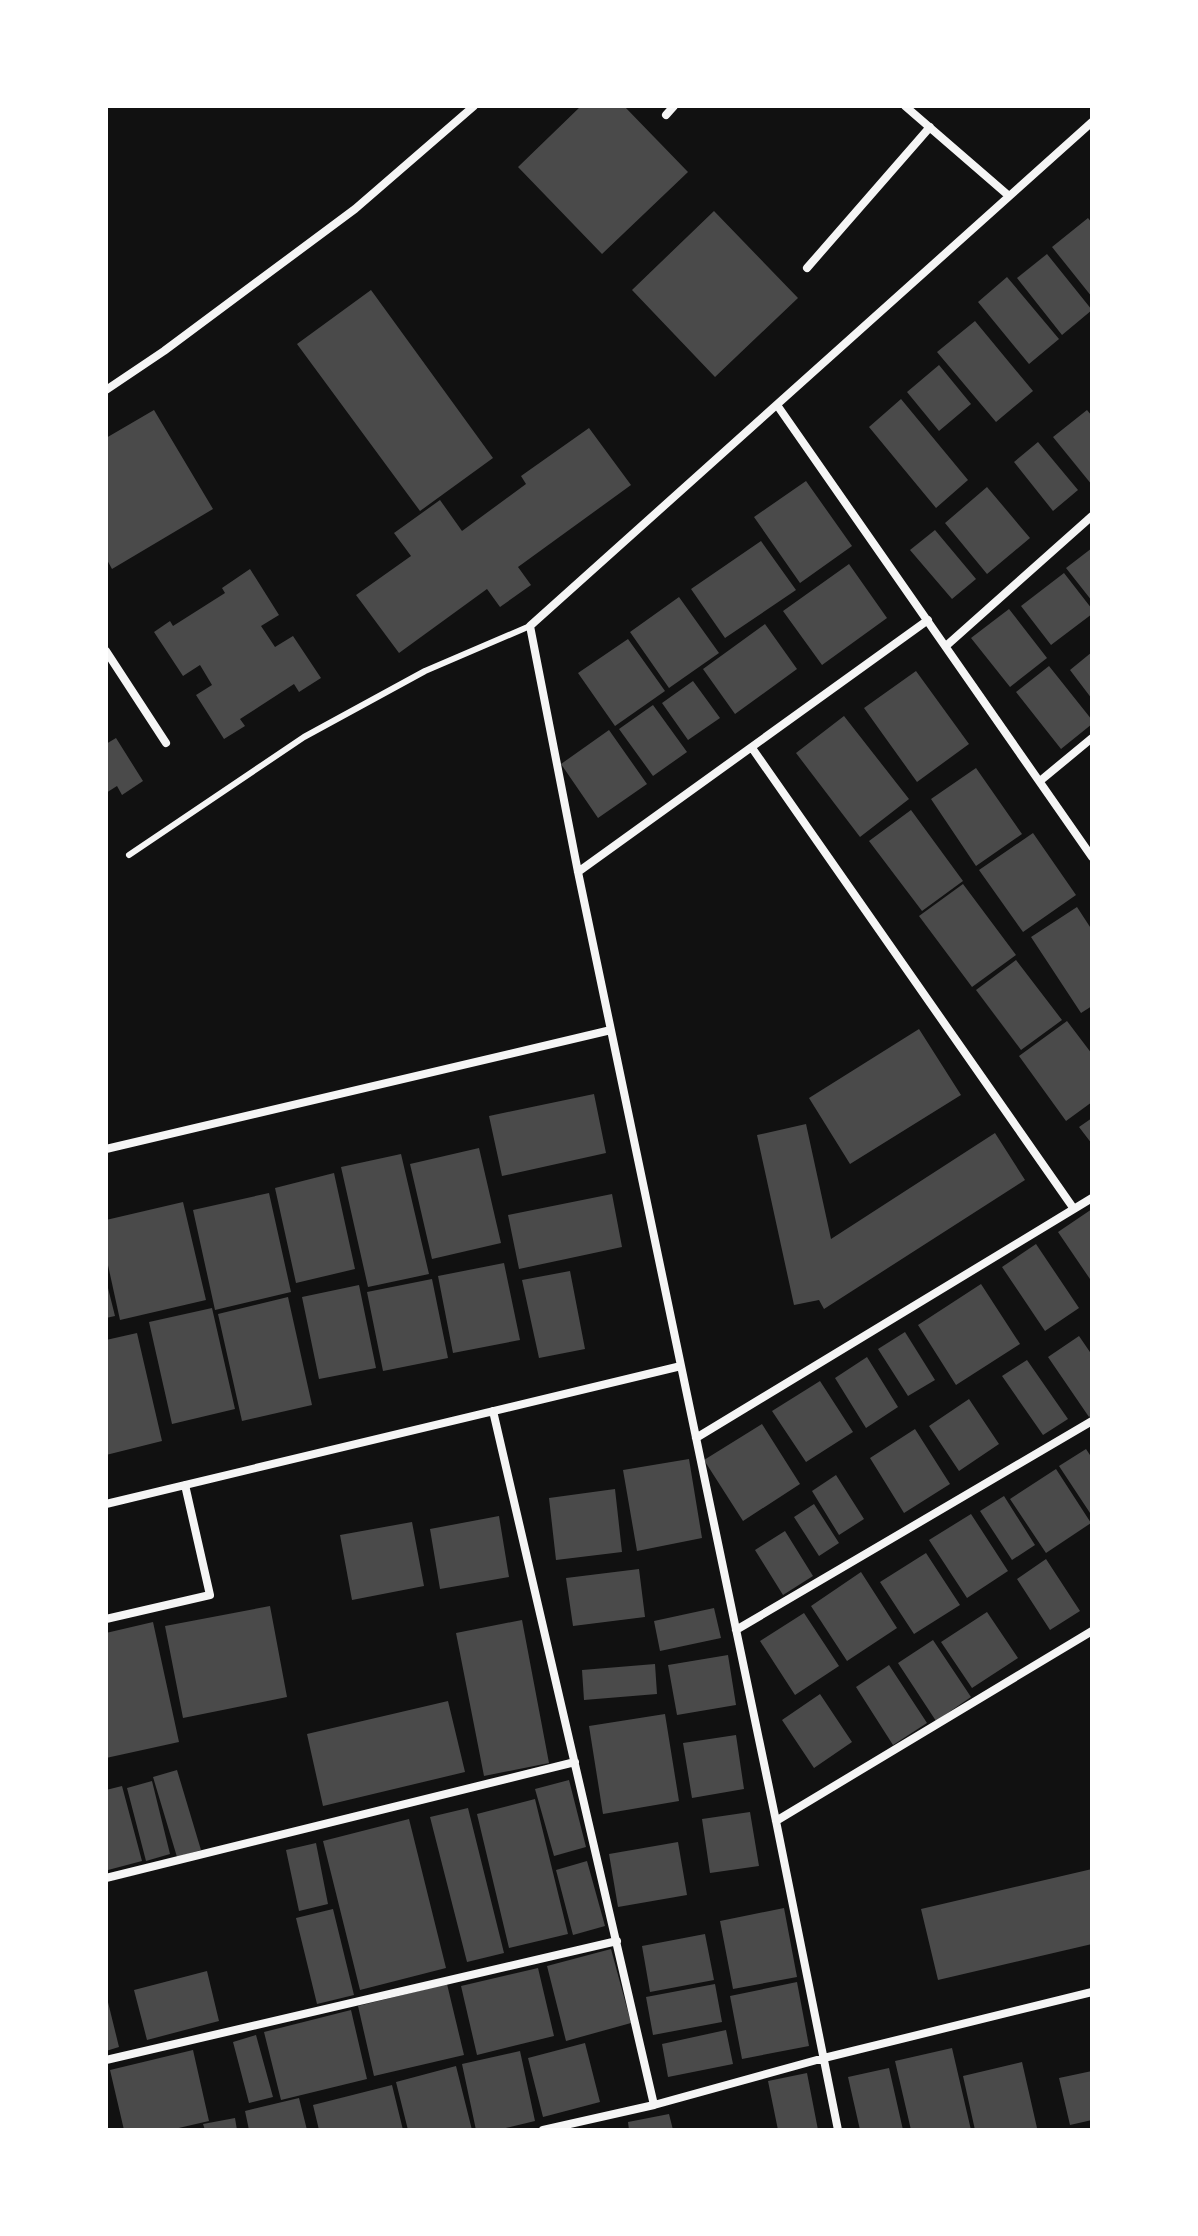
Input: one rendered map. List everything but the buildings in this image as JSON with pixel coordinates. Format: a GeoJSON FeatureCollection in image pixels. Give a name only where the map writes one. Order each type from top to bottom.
{"type":"FeatureCollection","features":[{"type":"Feature","properties":{"kind":"street"},"geometry":{"type":"LineString","coordinates":[[106,390],[164,351],[355,209],[474,106]]}},
{"type":"Feature","properties":{"kind":"street"},"geometry":{"type":"LineString","coordinates":[[666,115],[674,106]]}},
{"type":"Feature","properties":{"kind":"street"},"geometry":{"type":"LineString","coordinates":[[905,106],[1009,196]]}},
{"type":"Feature","properties":{"kind":"street"},"geometry":{"type":"LineString","coordinates":[[838,2130],[530,626],[1092,122]]}},
{"type":"Feature","properties":{"kind":"street"},"geometry":{"type":"LineString","coordinates":[[807,268],[930,127]]}},
{"type":"Feature","properties":{"kind":"street"},"geometry":{"type":"LineString","coordinates":[[777,405],[1092,857]]}},
{"type":"Feature","properties":{"kind":"street"},"geometry":{"type":"LineString","coordinates":[[946,646],[1092,516]]}},
{"type":"Feature","properties":{"kind":"street"},"geometry":{"type":"LineString","coordinates":[[578,872],[928,620]]}},
{"type":"Feature","properties":{"kind":"street"},"geometry":{"type":"LineString","coordinates":[[106,651],[166,743]]}},
{"type":"Feature","properties":{"kind":"street"},"geometry":{"type":"LineString","coordinates":[[1040,781],[1092,738]]}},
{"type":"Feature","properties":{"kind":"street"},"geometry":{"type":"LineString","coordinates":[[752,748],[1074,1209]]}},
{"type":"Feature","properties":{"kind":"street"},"geometry":{"type":"LineString","coordinates":[[106,1149],[611,1030]]}},
{"type":"Feature","properties":{"kind":"street"},"geometry":{"type":"LineString","coordinates":[[696,1438],[1092,1198]]}},
{"type":"Feature","properties":{"kind":"street"},"geometry":{"type":"LineString","coordinates":[[106,1504],[681,1366]]}},
{"type":"Feature","properties":{"kind":"street"},"geometry":{"type":"LineString","coordinates":[[493,1411],[654,2105]]}},
{"type":"Feature","properties":{"kind":"street"},"geometry":{"type":"LineString","coordinates":[[736,1630],[1092,1421]]}},
{"type":"Feature","properties":{"kind":"street"},"geometry":{"type":"LineString","coordinates":[[106,1619],[210,1595],[185,1485]]}},
{"type":"Feature","properties":{"kind":"street"},"geometry":{"type":"LineString","coordinates":[[776,1821],[1092,1631]]}},
{"type":"Feature","properties":{"kind":"street"},"geometry":{"type":"LineString","coordinates":[[106,1878],[575,1762]]}},
{"type":"Feature","properties":{"kind":"street"},"geometry":{"type":"LineString","coordinates":[[106,2060],[617,1941]]}},
{"type":"Feature","properties":{"kind":"street"},"geometry":{"type":"LineString","coordinates":[[543,2130],[654,2105],[824,2058],[1092,1992]]}},
{"type":"Feature","properties":{"kind":"lane"},"geometry":{"type":"LineString","coordinates":[[129,855],[304,737],[425,671],[530,626]]}}]}
